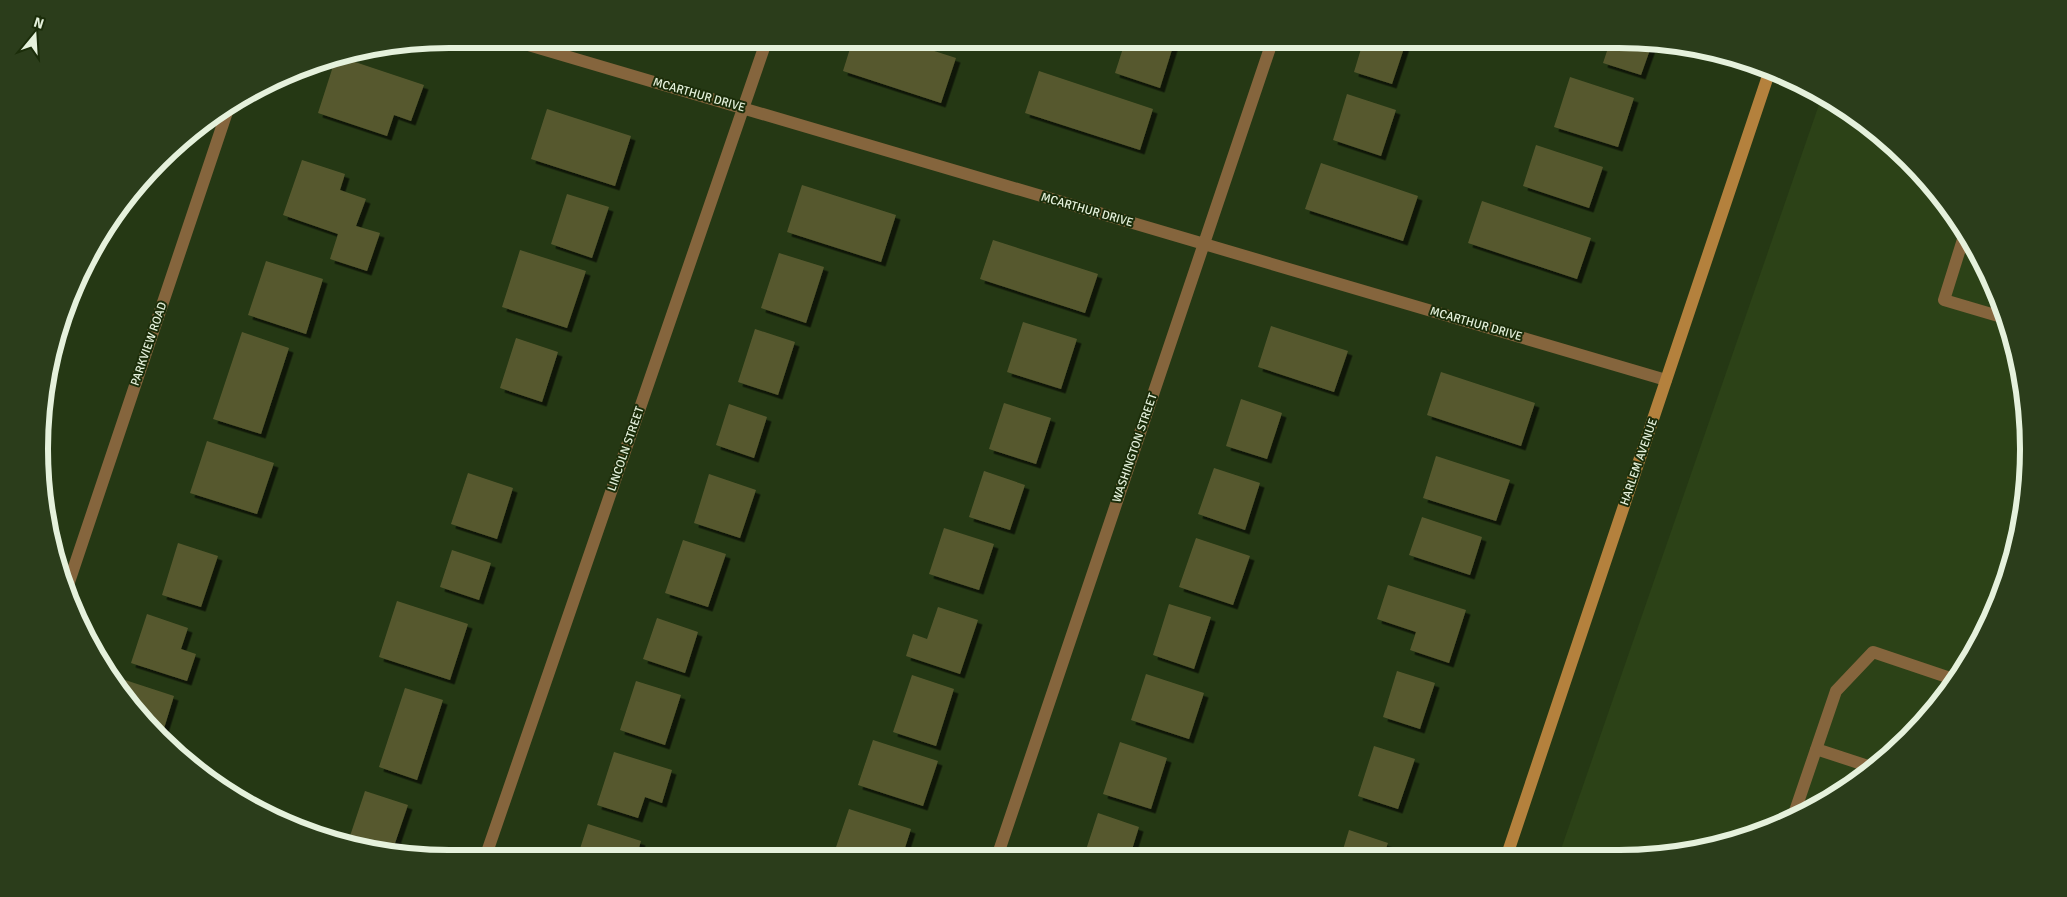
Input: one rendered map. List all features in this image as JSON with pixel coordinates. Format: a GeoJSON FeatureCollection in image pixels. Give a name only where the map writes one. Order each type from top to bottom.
{"type":"FeatureCollection","features":[{"type":"Feature","properties":{"kind":"main road","name":"HARLEM AVENUE"},"geometry":{"type":"LineString","coordinates":[[1509,850],[1768,76]]}},
{"type":"Feature","properties":{"kind":"street","name":"MCARTHUR DRIVE"},"geometry":{"type":"LineString","coordinates":[[539,48],[1666,380]]}},
{"type":"Feature","properties":{"kind":"street","name":"LINCOLN STREET"},"geometry":{"type":"LineString","coordinates":[[488,850],[764,48]]}},
{"type":"Feature","properties":{"kind":"street","name":"WASHINGTON STREET"},"geometry":{"type":"LineString","coordinates":[[999,850],[1270,48]]}},
{"type":"Feature","properties":{"kind":"street","name":"PARKVIEW ROAD"},"geometry":{"type":"LineString","coordinates":[[70,579],[226,115]]}},
{"type":"Feature","properties":{"kind":"street"},"geometry":{"type":"LineString","coordinates":[[1962,242],[1944,300],[1996,315]]}},
{"type":"Feature","properties":{"kind":"street"},"geometry":{"type":"LineString","coordinates":[[1796,808],[1836,692],[1873,652],[1948,677]]}},
{"type":"Feature","properties":{"kind":"street"},"geometry":{"type":"LineString","coordinates":[[1816,749],[1865,765]]}},
{"type":"Feature","properties":{"kind":"shaded area"},"geometry":{"type":"Polygon","coordinates":[[[1820,102],[1863,130],[1920,184],[1937,204],[1966,248],[1989,295],[2006,345],[2012,370],[2019,422],[2020,448],[2019,475],[2012,527],[1998,577],[1989,602],[1966,649],[1937,693],[1883,750],[1863,767],[1819,796],[1772,819],[1722,836],[1697,842],[1645,849],[1561,850],[1820,102]]]}},
{"type":"Feature","properties":{"kind":"building"},"geometry":{"type":"Polygon","coordinates":[[[850,48],[925,48],[956,58],[941,103],[843,71],[850,48]]]}},
{"type":"Feature","properties":{"kind":"building"},"geometry":{"type":"Polygon","coordinates":[[[1123,48],[1172,48],[1160,88],[1115,73],[1123,48]]]}},
{"type":"Feature","properties":{"kind":"building"},"geometry":{"type":"Polygon","coordinates":[[[1361,48],[1404,48],[1392,84],[1354,72],[1361,48]]]}},
{"type":"Feature","properties":{"kind":"building"},"geometry":{"type":"Polygon","coordinates":[[[1608,48],[1650,49],[1641,75],[1603,63],[1608,48]]]}},
{"type":"Feature","properties":{"kind":"building"},"geometry":{"type":"Polygon","coordinates":[[[349,60],[424,85],[411,121],[394,115],[387,136],[318,113],[334,65],[345,61],[349,60]]]}},
{"type":"Feature","properties":{"kind":"building"},"geometry":{"type":"Polygon","coordinates":[[[1039,71],[1153,109],[1140,150],[1025,113],[1039,71]]]}},
{"type":"Feature","properties":{"kind":"building"},"geometry":{"type":"Polygon","coordinates":[[[1570,77],[1634,98],[1618,147],[1554,127],[1570,77]]]}},
{"type":"Feature","properties":{"kind":"building"},"geometry":{"type":"Polygon","coordinates":[[[1347,94],[1396,110],[1381,156],[1333,140],[1347,94]]]}},
{"type":"Feature","properties":{"kind":"building"},"geometry":{"type":"Polygon","coordinates":[[[547,109],[631,136],[615,186],[531,159],[547,109]]]}},
{"type":"Feature","properties":{"kind":"building"},"geometry":{"type":"Polygon","coordinates":[[[1536,145],[1603,167],[1589,208],[1523,186],[1536,145]]]}},
{"type":"Feature","properties":{"kind":"building"},"geometry":{"type":"Polygon","coordinates":[[[302,160],[345,174],[340,190],[366,199],[356,226],[380,233],[367,271],[330,259],[338,234],[283,215],[302,160]]]}},
{"type":"Feature","properties":{"kind":"building"},"geometry":{"type":"Polygon","coordinates":[[[1321,163],[1418,196],[1403,241],[1305,209],[1321,163]]]}},
{"type":"Feature","properties":{"kind":"building"},"geometry":{"type":"Polygon","coordinates":[[[802,185],[896,215],[881,262],[787,232],[802,185]]]}},
{"type":"Feature","properties":{"kind":"building"},"geometry":{"type":"Polygon","coordinates":[[[567,194],[609,207],[592,258],[551,244],[567,194]]]}},
{"type":"Feature","properties":{"kind":"building"},"geometry":{"type":"Polygon","coordinates":[[[1482,201],[1591,238],[1577,279],[1468,243],[1482,201]]]}},
{"type":"Feature","properties":{"kind":"building"},"geometry":{"type":"Polygon","coordinates":[[[993,240],[1098,274],[1085,313],[980,279],[993,240]]]}},
{"type":"Feature","properties":{"kind":"building"},"geometry":{"type":"Polygon","coordinates":[[[520,250],[586,271],[567,328],[502,307],[520,250]]]}},
{"type":"Feature","properties":{"kind":"building"},"geometry":{"type":"Polygon","coordinates":[[[779,253],[824,267],[806,323],[761,308],[779,253]]]}},
{"type":"Feature","properties":{"kind":"building"},"geometry":{"type":"Polygon","coordinates":[[[266,261],[323,279],[306,334],[248,315],[266,261]]]}},
{"type":"Feature","properties":{"kind":"building"},"geometry":{"type":"Polygon","coordinates":[[[1023,322],[1077,339],[1061,389],[1007,372],[1023,322]]]}},
{"type":"Feature","properties":{"kind":"building"},"geometry":{"type":"Polygon","coordinates":[[[1271,326],[1348,351],[1334,392],[1258,367],[1271,326]]]}},
{"type":"Feature","properties":{"kind":"building"},"geometry":{"type":"Polygon","coordinates":[[[755,329],[795,342],[778,395],[738,382],[755,329]]]}},
{"type":"Feature","properties":{"kind":"building"},"geometry":{"type":"Polygon","coordinates":[[[242,332],[289,348],[261,434],[213,419],[242,332]]]}},
{"type":"Feature","properties":{"kind":"building"},"geometry":{"type":"Polygon","coordinates":[[[516,338],[558,352],[542,402],[500,388],[516,338]]]}},
{"type":"Feature","properties":{"kind":"building"},"geometry":{"type":"Polygon","coordinates":[[[1441,372],[1535,403],[1521,446],[1427,415],[1441,372]]]}},
{"type":"Feature","properties":{"kind":"building"},"geometry":{"type":"Polygon","coordinates":[[[1241,399],[1282,413],[1267,459],[1226,446],[1241,399]]]}},
{"type":"Feature","properties":{"kind":"building"},"geometry":{"type":"Polygon","coordinates":[[[1004,403],[1051,418],[1036,464],[989,449],[1004,403]]]}},
{"type":"Feature","properties":{"kind":"building"},"geometry":{"type":"Polygon","coordinates":[[[729,404],[767,417],[754,458],[716,445],[729,404]]]}},
{"type":"Feature","properties":{"kind":"building"},"geometry":{"type":"Polygon","coordinates":[[[207,441],[274,463],[257,514],[190,493],[207,441]]]}},
{"type":"Feature","properties":{"kind":"building"},"geometry":{"type":"Polygon","coordinates":[[[1436,456],[1510,480],[1496,521],[1423,498],[1436,456]]]}},
{"type":"Feature","properties":{"kind":"building"},"geometry":{"type":"Polygon","coordinates":[[[1214,468],[1260,483],[1245,530],[1198,514],[1214,468]]]}},
{"type":"Feature","properties":{"kind":"building"},"geometry":{"type":"Polygon","coordinates":[[[984,471],[1025,485],[1010,530],[969,517],[984,471]]]}},
{"type":"Feature","properties":{"kind":"building"},"geometry":{"type":"Polygon","coordinates":[[[468,473],[513,488],[497,539],[451,524],[468,473]]]}},
{"type":"Feature","properties":{"kind":"building"},"geometry":{"type":"Polygon","coordinates":[[[709,474],[756,490],[740,538],[694,523],[709,474]]]}},
{"type":"Feature","properties":{"kind":"building"},"geometry":{"type":"Polygon","coordinates":[[[1422,517],[1482,537],[1470,575],[1409,555],[1422,517]]]}},
{"type":"Feature","properties":{"kind":"building"},"geometry":{"type":"Polygon","coordinates":[[[944,528],[994,544],[979,590],[929,574],[944,528]]]}},
{"type":"Feature","properties":{"kind":"building"},"geometry":{"type":"Polygon","coordinates":[[[1196,538],[1250,556],[1233,605],[1179,587],[1196,538]]]}},
{"type":"Feature","properties":{"kind":"building"},"geometry":{"type":"Polygon","coordinates":[[[683,540],[726,554],[708,607],[665,593],[683,540]]]}},
{"type":"Feature","properties":{"kind":"building"},"geometry":{"type":"Polygon","coordinates":[[[178,543],[218,556],[201,607],[162,595],[178,543]]]}},
{"type":"Feature","properties":{"kind":"building"},"geometry":{"type":"Polygon","coordinates":[[[452,550],[491,563],[479,600],[440,587],[452,550]]]}},
{"type":"Feature","properties":{"kind":"building"},"geometry":{"type":"Polygon","coordinates":[[[1388,585],[1466,610],[1449,663],[1410,650],[1416,632],[1377,619],[1388,585]]]}},
{"type":"Feature","properties":{"kind":"building"},"geometry":{"type":"Polygon","coordinates":[[[397,601],[468,624],[450,680],[379,657],[397,601]]]}},
{"type":"Feature","properties":{"kind":"building"},"geometry":{"type":"Polygon","coordinates":[[[1169,604],[1211,617],[1194,669],[1153,655],[1169,604]]]}},
{"type":"Feature","properties":{"kind":"building"},"geometry":{"type":"Polygon","coordinates":[[[938,607],[978,620],[960,674],[906,656],[913,634],[927,639],[938,607]]]}},
{"type":"Feature","properties":{"kind":"building"},"geometry":{"type":"Polygon","coordinates":[[[147,614],[188,628],[181,649],[196,654],[187,681],[131,663],[147,614]]]}},
{"type":"Feature","properties":{"kind":"building"},"geometry":{"type":"Polygon","coordinates":[[[657,618],[698,632],[685,673],[643,659],[657,618]]]}},
{"type":"Feature","properties":{"kind":"building"},"geometry":{"type":"Polygon","coordinates":[[[1397,671],[1435,683],[1420,729],[1383,717],[1397,671]]]}},
{"type":"Feature","properties":{"kind":"building"},"geometry":{"type":"Polygon","coordinates":[[[1146,674],[1204,693],[1189,739],[1131,720],[1146,674]]]}},
{"type":"Feature","properties":{"kind":"building"},"geometry":{"type":"Polygon","coordinates":[[[912,675],[954,689],[936,746],[893,732],[912,675]]]}},
{"type":"Feature","properties":{"kind":"building"},"geometry":{"type":"Polygon","coordinates":[[[125,680],[174,696],[163,730],[147,713],[124,684],[125,680]]]}},
{"type":"Feature","properties":{"kind":"building"},"geometry":{"type":"Polygon","coordinates":[[[636,681],[681,695],[665,745],[620,730],[636,681]]]}},
{"type":"Feature","properties":{"kind":"building"},"geometry":{"type":"Polygon","coordinates":[[[405,688],[443,700],[417,780],[379,767],[405,688]]]}},
{"type":"Feature","properties":{"kind":"building"},"geometry":{"type":"Polygon","coordinates":[[[873,740],[938,761],[923,806],[858,785],[873,740]]]}},
{"type":"Feature","properties":{"kind":"building"},"geometry":{"type":"Polygon","coordinates":[[[1120,742],[1167,758],[1151,809],[1103,794],[1120,742]]]}},
{"type":"Feature","properties":{"kind":"building"},"geometry":{"type":"Polygon","coordinates":[[[1374,746],[1415,759],[1398,809],[1358,796],[1374,746]]]}},
{"type":"Feature","properties":{"kind":"building"},"geometry":{"type":"Polygon","coordinates":[[[614,752],[672,770],[662,803],[645,797],[638,818],[597,805],[614,752]]]}},
{"type":"Feature","properties":{"kind":"building"},"geometry":{"type":"Polygon","coordinates":[[[365,791],[408,805],[394,846],[350,837],[365,791]]]}},
{"type":"Feature","properties":{"kind":"building"},"geometry":{"type":"Polygon","coordinates":[[[849,809],[911,829],[904,850],[835,850],[849,809]]]}},
{"type":"Feature","properties":{"kind":"building"},"geometry":{"type":"Polygon","coordinates":[[[1098,813],[1139,827],[1132,850],[1086,850],[1098,813]]]}},
{"type":"Feature","properties":{"kind":"building"},"geometry":{"type":"Polygon","coordinates":[[[588,824],[641,841],[638,850],[580,850],[588,824]]]}},
{"type":"Feature","properties":{"kind":"building"},"geometry":{"type":"Polygon","coordinates":[[[1349,830],[1388,843],[1385,850],[1343,850],[1349,830]]]}}]}
